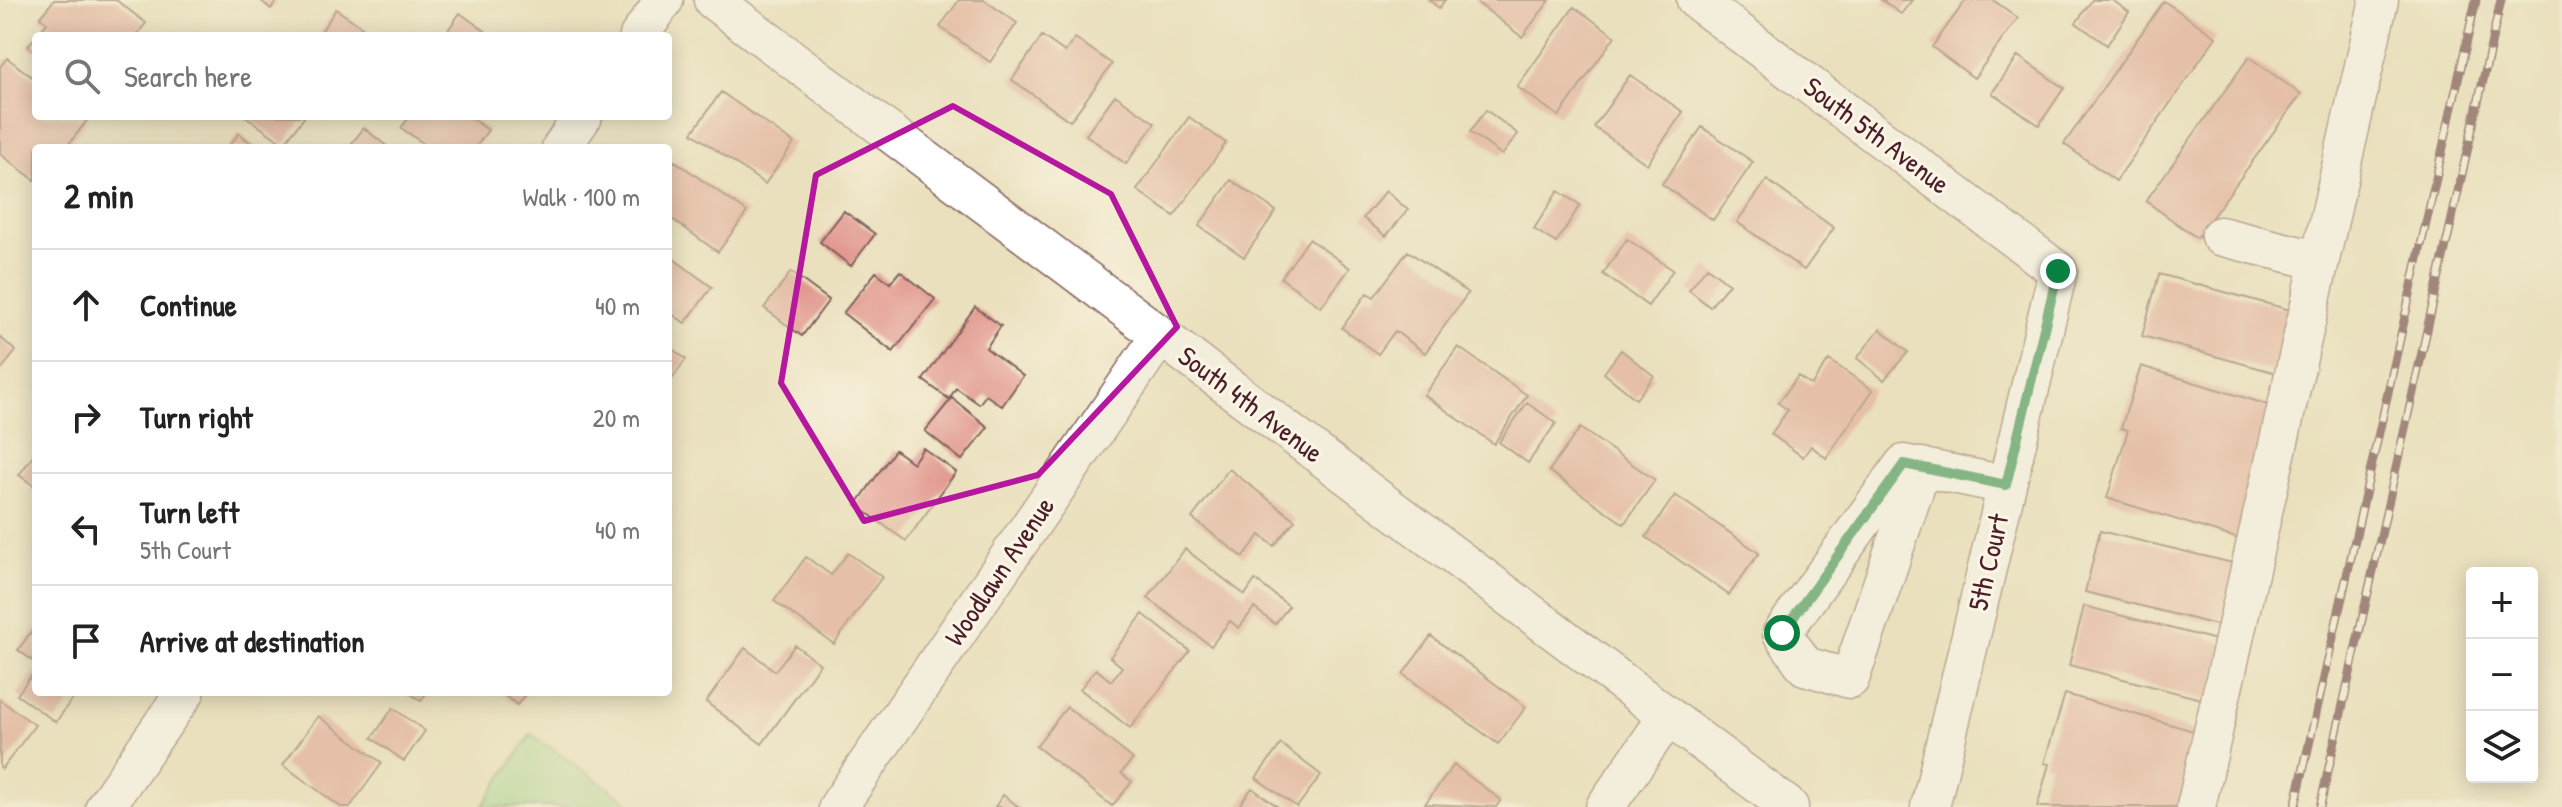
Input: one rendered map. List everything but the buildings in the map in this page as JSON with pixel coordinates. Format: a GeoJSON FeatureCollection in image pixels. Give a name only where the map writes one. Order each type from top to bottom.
{"type":"FeatureCollection","features":[{"type":"Feature","properties":{"kind":"street"},"geometry":{"type":"LineString","coordinates":[[642,32],[664,0]]}},
{"type":"Feature","properties":{"kind":"street","name":"South 4th Avenue"},"geometry":{"type":"LineString","coordinates":[[713,0],[1789,807]]}},
{"type":"Feature","properties":{"kind":"street","name":"South 5th Avenue"},"geometry":{"type":"LineString","coordinates":[[1696,0],[2058,271]]}},
{"type":"Feature","properties":{"kind":"street"},"geometry":{"type":"LineString","coordinates":[[2196,807],[2320,261],[2372,4]]}},
{"type":"Feature","properties":{"kind":"street"},"geometry":{"type":"LineString","coordinates":[[564,144],[580,120]]}},
{"type":"Feature","properties":{"kind":"street"},"geometry":{"type":"LineString","coordinates":[[2220,236],[2320,261]]}},
{"type":"Feature","properties":{"kind":"street","name":"5th Court"},"geometry":{"type":"LineString","coordinates":[[1930,807],[2058,271]]}},
{"type":"Feature","properties":{"kind":"street","name":"Woodlawn Avenue"},"geometry":{"type":"LineString","coordinates":[[838,807],[1160,336]]}},
{"type":"Feature","properties":{"kind":"street"},"geometry":{"type":"LineString","coordinates":[[1922,467],[1850,679],[1805,666],[1782,633],[1904,464],[1922,467],[2006,485]]}},
{"type":"Feature","properties":{"kind":"street"},"geometry":{"type":"LineString","coordinates":[[105,807],[182,696]]}},
{"type":"Feature","properties":{"kind":"street"},"geometry":{"type":"LineString","coordinates":[[1605,807],[1668,716]]}},
{"type":"Feature","properties":{"kind":"highlighted area"},"geometry":{"type":"Polygon","coordinates":[[[953,106],[1111,194],[1177,327],[1038,475],[864,521],[781,383],[816,175],[953,106]]]}},
{"type":"Feature","properties":{"kind":"green space"},"geometry":{"type":"Polygon","coordinates":[[[531,734],[635,807],[482,807],[531,734]]]}},
{"type":"Feature","properties":{"kind":"railway"},"geometry":{"type":"LineString","coordinates":[[2295,807],[2476,0]]}},
{"type":"Feature","properties":{"kind":"railway"},"geometry":{"type":"LineString","coordinates":[[2320,807],[2501,0]]}},
{"type":"Feature","properties":{"kind":"route"},"geometry":{"type":"LineString","coordinates":[[1782,633],[1904,464],[2006,485],[2058,271]]}}]}
